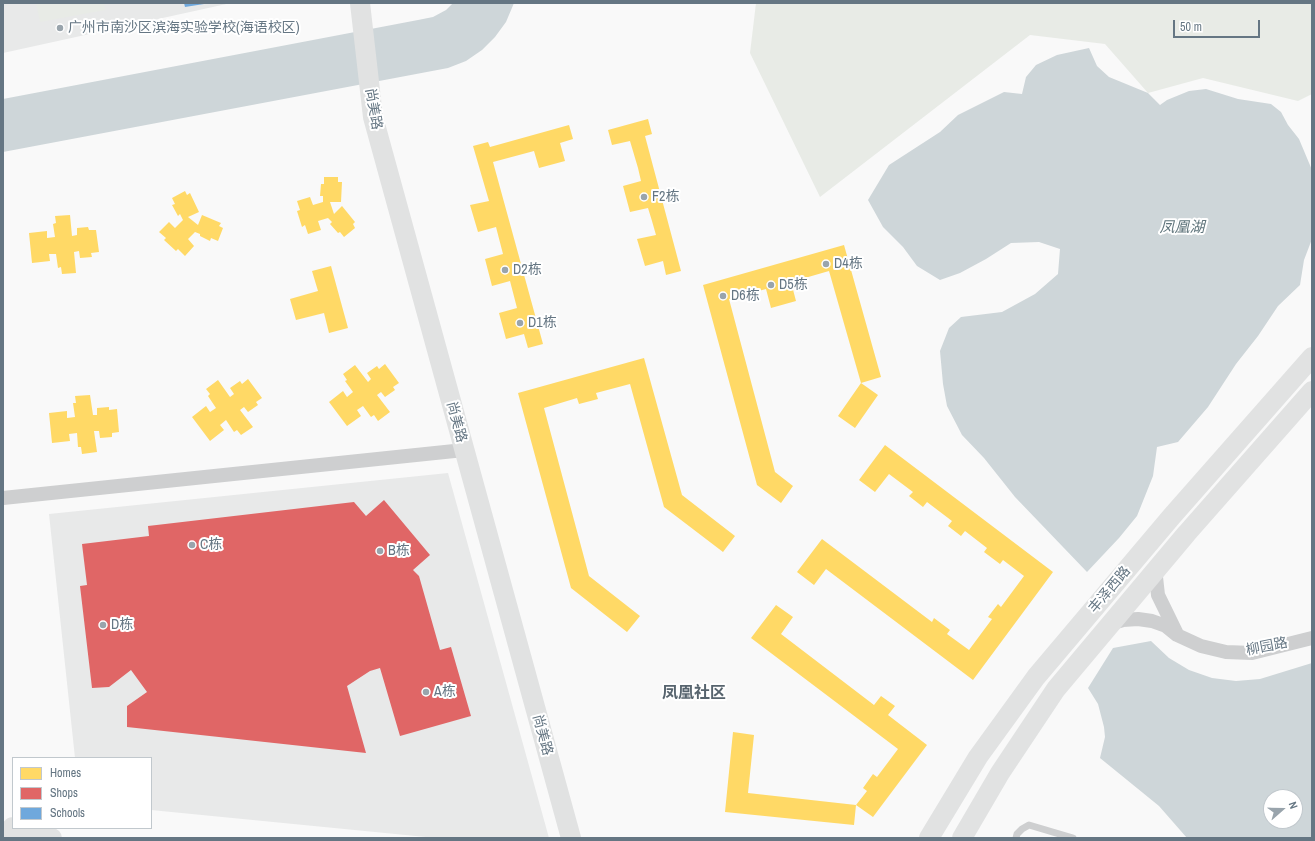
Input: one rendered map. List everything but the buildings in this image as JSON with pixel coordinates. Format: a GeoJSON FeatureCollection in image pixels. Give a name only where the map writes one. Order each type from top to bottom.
{"type":"FeatureCollection","features":[{"type":"Feature","properties":{"kind":"main road","name":"尚美路"},"geometry":{"type":"LineString","coordinates":[[360,3],[373,117],[571,838]]}},
{"type":"Feature","properties":{"kind":"main road","name":"丰泽西路"},"geometry":{"type":"LineString","coordinates":[[928,836],[978,757],[1036,677],[1167,522],[1312,357]]}},
{"type":"Feature","properties":{"kind":"main road","name":"丰泽西路"},"geometry":{"type":"LineString","coordinates":[[962,838],[1000,773],[1056,689],[1186,533],[1312,391]]}},
{"type":"Feature","properties":{"kind":"main road"},"geometry":{"type":"LineString","coordinates":[[3,821],[12,827]]}},
{"type":"Feature","properties":{"kind":"main road"},"geometry":{"type":"LineString","coordinates":[[15,829],[30,838]]}},
{"type":"Feature","properties":{"kind":"main road"},"geometry":{"type":"LineString","coordinates":[[3,838],[52,838]]}},
{"type":"Feature","properties":{"kind":"street"},"geometry":{"type":"LineString","coordinates":[[3,498],[464,450]]}},
{"type":"Feature","properties":{"kind":"street"},"geometry":{"type":"LineString","coordinates":[[1157,568],[1156,577],[1158,595],[1177,635]]}},
{"type":"Feature","properties":{"kind":"street","name":"柳园路"},"geometry":{"type":"LineString","coordinates":[[1110,624],[1123,620],[1138,619],[1152,621],[1166,626],[1177,635],[1201,646],[1226,652],[1252,652],[1312,638]]}},
{"type":"Feature","properties":{"kind":"lane"},"geometry":{"type":"LineString","coordinates":[[1016,838],[1017,834],[1029,825],[1073,838]]}},
{"type":"Feature","properties":{"kind":"shaded area","name":"广州市南沙区滨海实验学校(海语校区)"},"geometry":{"type":"Polygon","coordinates":[[[3,3],[231,3],[3,53],[3,3]]]}},
{"type":"Feature","properties":{"kind":"shaded area"},"geometry":{"type":"Polygon","coordinates":[[[36,3],[104,3],[105,10],[40,22],[36,3]]]}},
{"type":"Feature","properties":{"kind":"shaded area"},"geometry":{"type":"Polygon","coordinates":[[[756,3],[1312,3],[1312,94],[1298,101],[1203,78],[1148,93],[1105,44],[1030,35],[820,197],[750,53],[756,3]]]}},
{"type":"Feature","properties":{"kind":"shaded area"},"geometry":{"type":"Polygon","coordinates":[[[448,473],[549,838],[436,838],[152,810],[152,757],[75,757],[49,514],[448,473]]]}},
{"type":"Feature","properties":{"kind":"water"},"geometry":{"type":"Polygon","coordinates":[[[453,3],[514,3],[506,22],[495,37],[482,50],[466,61],[448,68],[3,152],[3,99],[433,17],[446,10],[453,3]]]}},
{"type":"Feature","properties":{"kind":"water","name":"凤凰湖"},"geometry":{"type":"Polygon","coordinates":[[[1089,48],[1097,66],[1109,77],[1148,93],[1160,105],[1167,100],[1189,91],[1206,89],[1238,99],[1271,104],[1281,112],[1288,125],[1299,139],[1312,170],[1312,239],[1304,260],[1300,285],[1278,306],[1258,336],[1236,364],[1208,407],[1178,442],[1157,447],[1153,476],[1137,516],[1119,538],[1087,572],[1015,497],[984,458],[962,435],[947,406],[940,351],[949,328],[961,317],[1002,312],[1035,294],[1058,274],[1060,249],[1039,242],[1011,243],[960,273],[940,280],[917,266],[903,247],[883,227],[868,200],[889,165],[940,132],[958,115],[1004,92],[1022,94],[1026,77],[1036,65],[1057,55],[1089,48]]]}},
{"type":"Feature","properties":{"kind":"water"},"geometry":{"type":"Polygon","coordinates":[[[1151,641],[1169,658],[1189,670],[1212,678],[1236,681],[1260,679],[1312,663],[1312,838],[1187,838],[1159,806],[1100,758],[1105,737],[1104,727],[1098,704],[1088,688],[1113,648],[1151,641]]]}},
{"type":"Feature","properties":{"kind":"place","name":"广州市南沙区滨海实验学校(海语校区)"},"geometry":{"type":"Point","coordinates":[60,28]}},
{"type":"Feature","properties":{"kind":"place","name":"F2栋"},"geometry":{"type":"Point","coordinates":[644,197]}},
{"type":"Feature","properties":{"kind":"place","name":"D4栋"},"geometry":{"type":"Point","coordinates":[826,264]}},
{"type":"Feature","properties":{"kind":"place","name":"D2栋"},"geometry":{"type":"Point","coordinates":[505,270]}},
{"type":"Feature","properties":{"kind":"place","name":"D5栋"},"geometry":{"type":"Point","coordinates":[771,285]}},
{"type":"Feature","properties":{"kind":"place","name":"D6栋"},"geometry":{"type":"Point","coordinates":[723,296]}},
{"type":"Feature","properties":{"kind":"place","name":"D1栋"},"geometry":{"type":"Point","coordinates":[520,323]}},
{"type":"Feature","properties":{"kind":"place","name":"C栋"},"geometry":{"type":"Point","coordinates":[192,545]}},
{"type":"Feature","properties":{"kind":"place","name":"B栋"},"geometry":{"type":"Point","coordinates":[380,551]}},
{"type":"Feature","properties":{"kind":"place","name":"D栋"},"geometry":{"type":"Point","coordinates":[103,625]}},
{"type":"Feature","properties":{"kind":"place","name":"A栋"},"geometry":{"type":"Point","coordinates":[426,692]}},
{"type":"Feature","properties":{"kind":"district","name":"凤凰社区"},"geometry":{"type":"Point","coordinates":[694,694]}}]}
